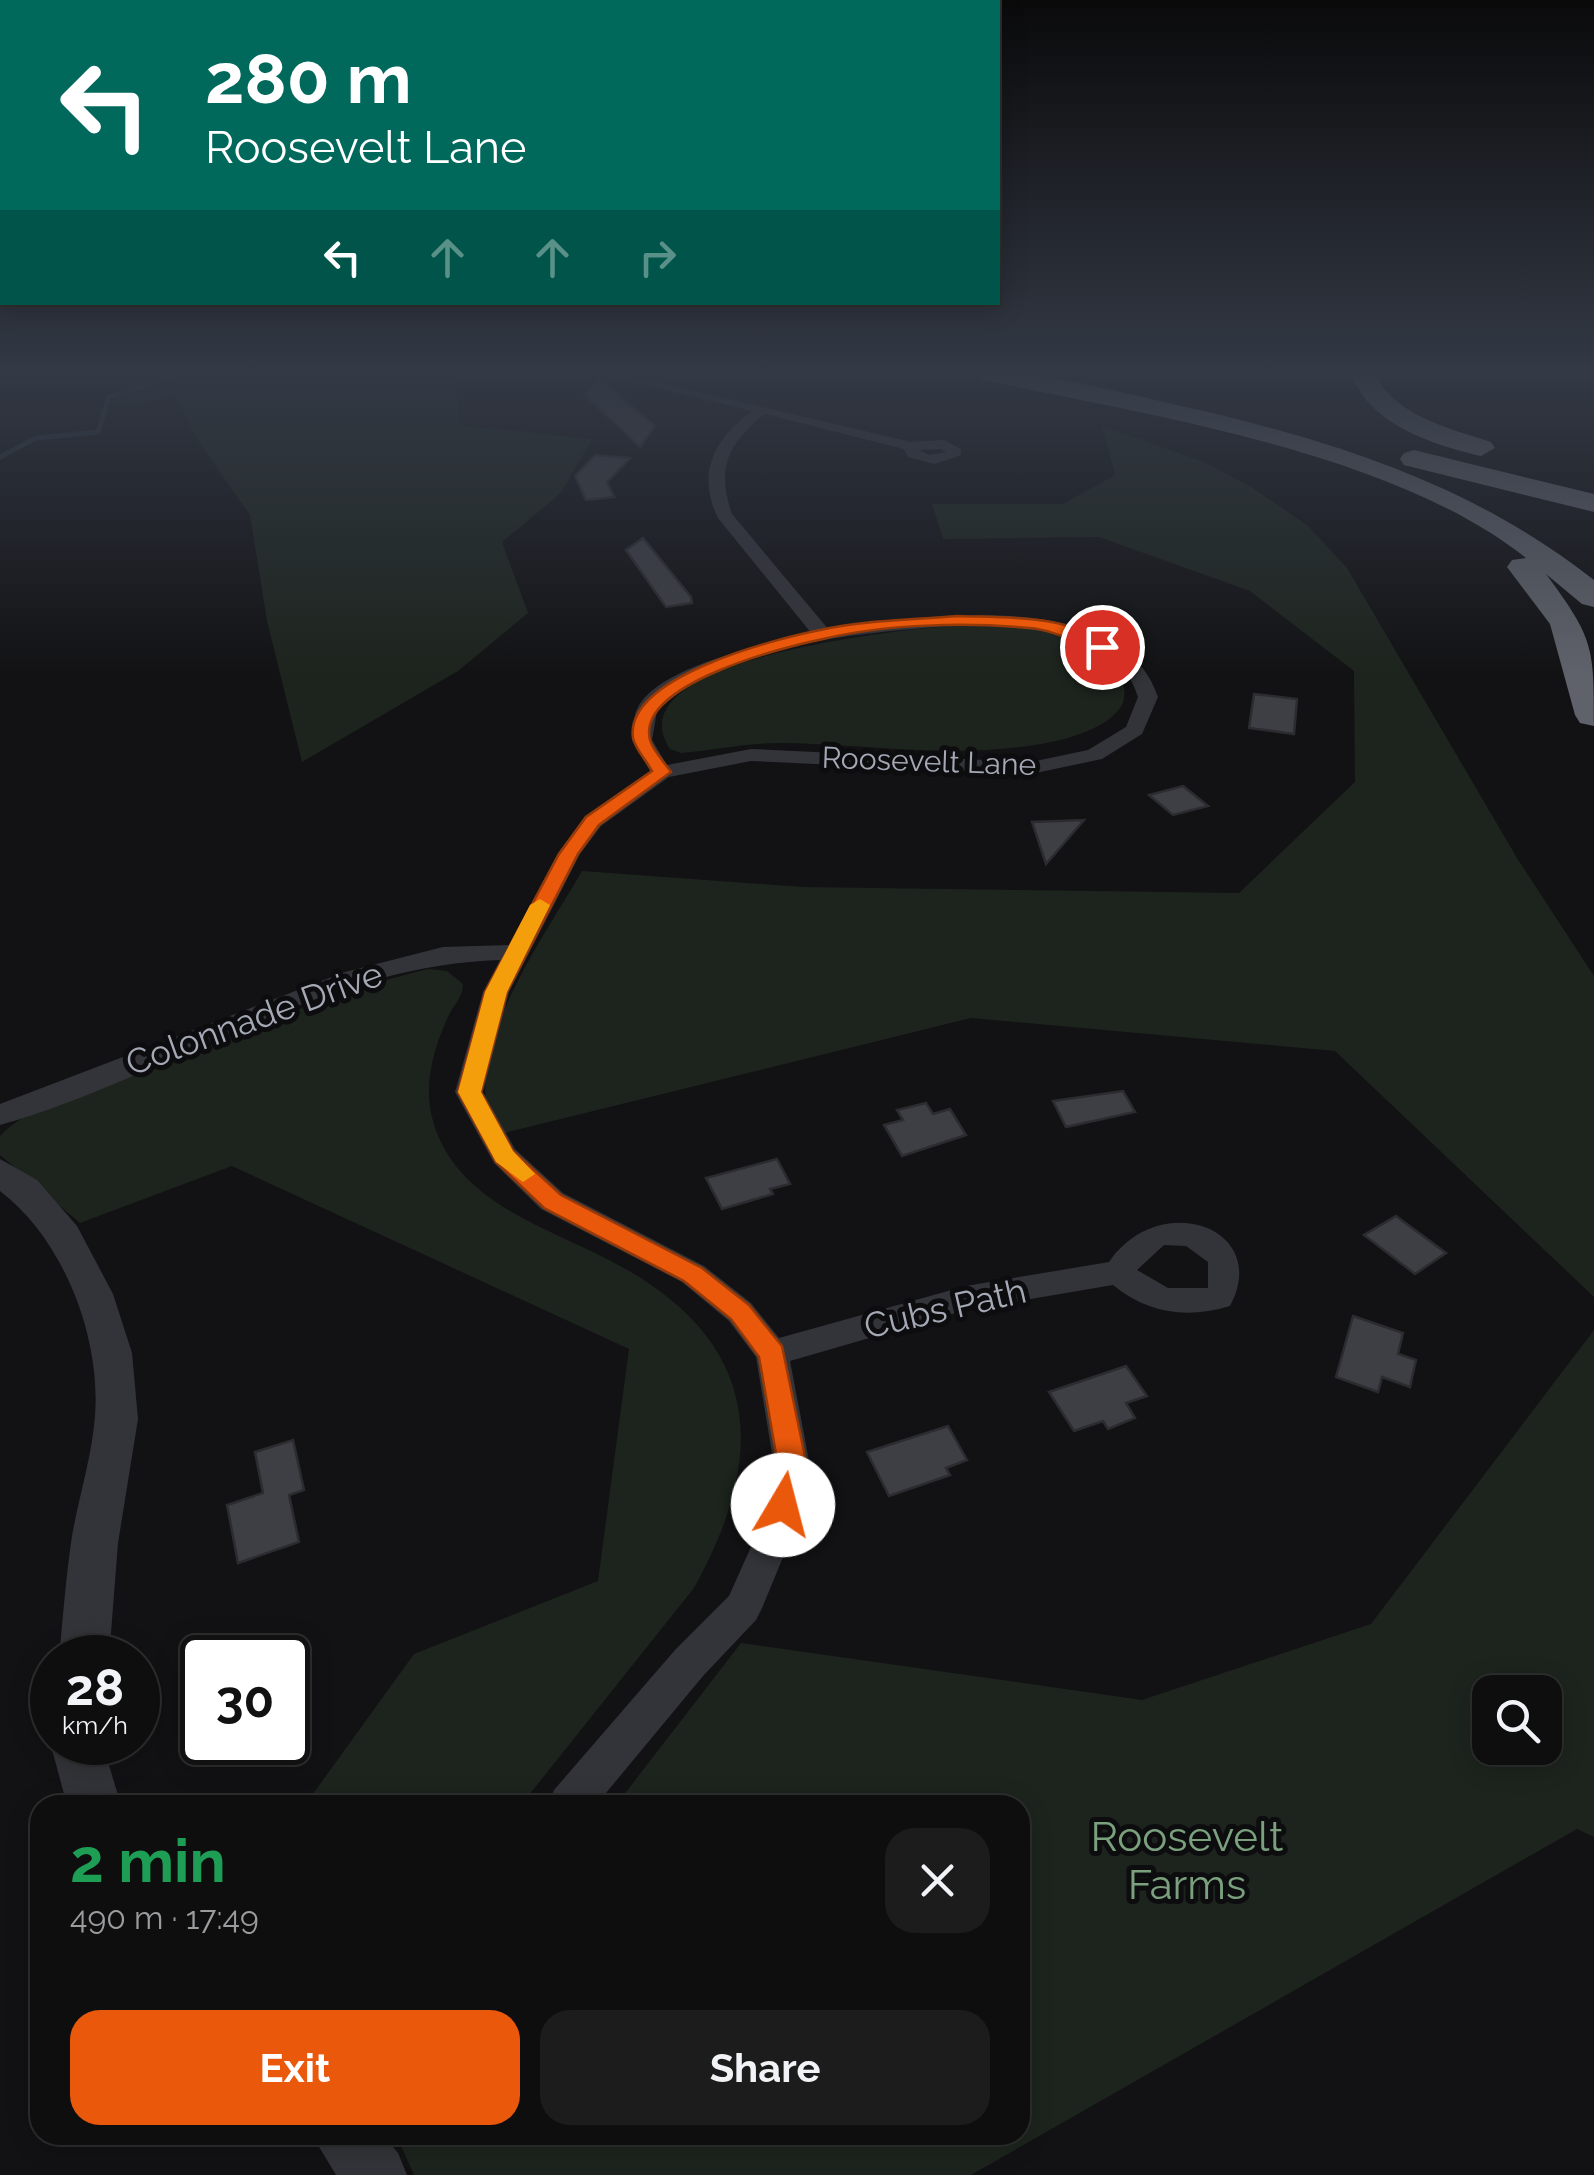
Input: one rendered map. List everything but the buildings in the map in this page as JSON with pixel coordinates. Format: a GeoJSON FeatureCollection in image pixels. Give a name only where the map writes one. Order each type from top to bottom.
{"type":"FeatureCollection","features":[{"type":"Feature","properties":{"kind":"highway"},"geometry":{"type":"LineString","coordinates":[[1372,474],[1449,511],[1492,540],[1538,583],[1567,623],[1594,715]]}},
{"type":"Feature","properties":{"kind":"highway"},"geometry":{"type":"LineString","coordinates":[[1384,474],[1424,489],[1512,534],[1594,597]]}},
{"type":"Feature","properties":{"kind":"highway"},"geometry":{"type":"LineString","coordinates":[[1471,474],[1594,503]]}},
{"type":"Feature","properties":{"kind":"highway"},"geometry":{"type":"LineString","coordinates":[[1547,474],[1594,485]]}},
{"type":"Feature","properties":{"kind":"street"},"geometry":{"type":"LineString","coordinates":[[714,474],[714,492],[724,515],[822,634]]}},
{"type":"Feature","properties":{"kind":"street","name":"Roosevelt Lane"},"geometry":{"type":"LineString","coordinates":[[578,1795],[690,1663],[743,1608],[774,1538],[793,1471],[772,1354],[740,1312],[693,1274],[552,1201],[504,1156],[469,1092],[486,1024],[515,952],[569,854],[593,821],[619,798],[662,772],[750,755],[1031,768],[1095,756],[1135,730],[1148,697],[1138,670],[1114,654],[1070,632],[1033,624],[958,620],[822,634],[724,663],[690,676],[662,694],[643,720],[642,740],[662,772]]}},
{"type":"Feature","properties":{"kind":"street","name":"Colonnade Drive"},"geometry":{"type":"LineString","coordinates":[[0,1115],[354,978],[443,954],[515,952]]}},
{"type":"Feature","properties":{"kind":"street"},"geometry":{"type":"LineString","coordinates":[[0,1172],[14,1180],[67,1242],[104,1327],[116,1383],[115,1437],[97,1527],[86,1635]]}},
{"type":"Feature","properties":{"kind":"street","name":"Cubs Path"},"geometry":{"type":"LineString","coordinates":[[772,1354],[966,1298],[1119,1272]]}},
{"type":"Feature","properties":{"kind":"street"},"geometry":{"type":"LineString","coordinates":[[83,1765],[91,1795]]}},
{"type":"Feature","properties":{"kind":"street"},"geometry":{"type":"LineString","coordinates":[[351,2145],[376,2175]]}},
{"type":"Feature","properties":{"kind":"green space"},"geometry":{"type":"Polygon","coordinates":[[[221,474],[572,474],[561,493],[502,542],[528,613],[458,671],[302,762],[267,621],[250,515],[221,474]]]}},
{"type":"Feature","properties":{"kind":"green space"},"geometry":{"type":"Polygon","coordinates":[[[1226,474],[1308,526],[1347,568],[1517,858],[1594,976],[1594,1297],[1335,1051],[971,1018],[496,1135],[486,1104],[486,1071],[495,1035],[527,964],[582,871],[802,887],[1239,893],[1355,782],[1354,671],[1250,591],[1099,537],[943,539],[932,504],[1063,504],[1115,475],[1226,474]]]}},
{"type":"Feature","properties":{"kind":"green space"},"geometry":{"type":"Polygon","coordinates":[[[959,625],[1040,630],[1086,644],[1108,662],[1123,684],[1124,698],[1119,710],[1080,734],[1051,742],[985,750],[773,743],[681,753],[670,749],[663,717],[683,691],[722,670],[830,642],[959,625]]]}},
{"type":"Feature","properties":{"kind":"green space"},"geometry":{"type":"Polygon","coordinates":[[[428,969],[447,971],[463,984],[438,1042],[429,1081],[433,1121],[444,1148],[460,1171],[504,1207],[607,1259],[658,1290],[696,1323],[722,1360],[737,1400],[741,1443],[735,1488],[719,1537],[694,1588],[529,1795],[312,1795],[414,1654],[598,1581],[629,1349],[232,1166],[80,1223],[0,1155],[0,1136],[28,1115],[241,1031],[428,969]]]}},
{"type":"Feature","properties":{"kind":"green space","name":"Roosevelt Farms"},"geometry":{"type":"Polygon","coordinates":[[[1594,1330],[1594,1837],[1577,1829],[1030,2141],[1030,1795],[624,1795],[741,1643],[1142,1700],[1371,1624],[1594,1330]]]}},
{"type":"Feature","properties":{"kind":"green space","name":"Roosevelt Farms"},"geometry":{"type":"Polygon","coordinates":[[[400,2145],[1024,2145],[971,2175],[414,2175],[400,2145]]]}},
{"type":"Feature","properties":{"kind":"slow traffic"},"geometry":{"type":"LineString","coordinates":[[523,1174],[504,1156],[469,1092],[496,992],[540,905]]}},
{"type":"Feature","properties":{"kind":"route"},"geometry":{"type":"LineString","coordinates":[[783,1505],[793,1471],[772,1354],[740,1312],[693,1274],[552,1201],[504,1156],[469,1092],[496,992],[569,854],[593,821],[619,798],[662,772],[642,740],[643,720],[662,694],[690,676],[822,634],[958,620],[1033,624],[1070,632],[1102,647]]}}]}
